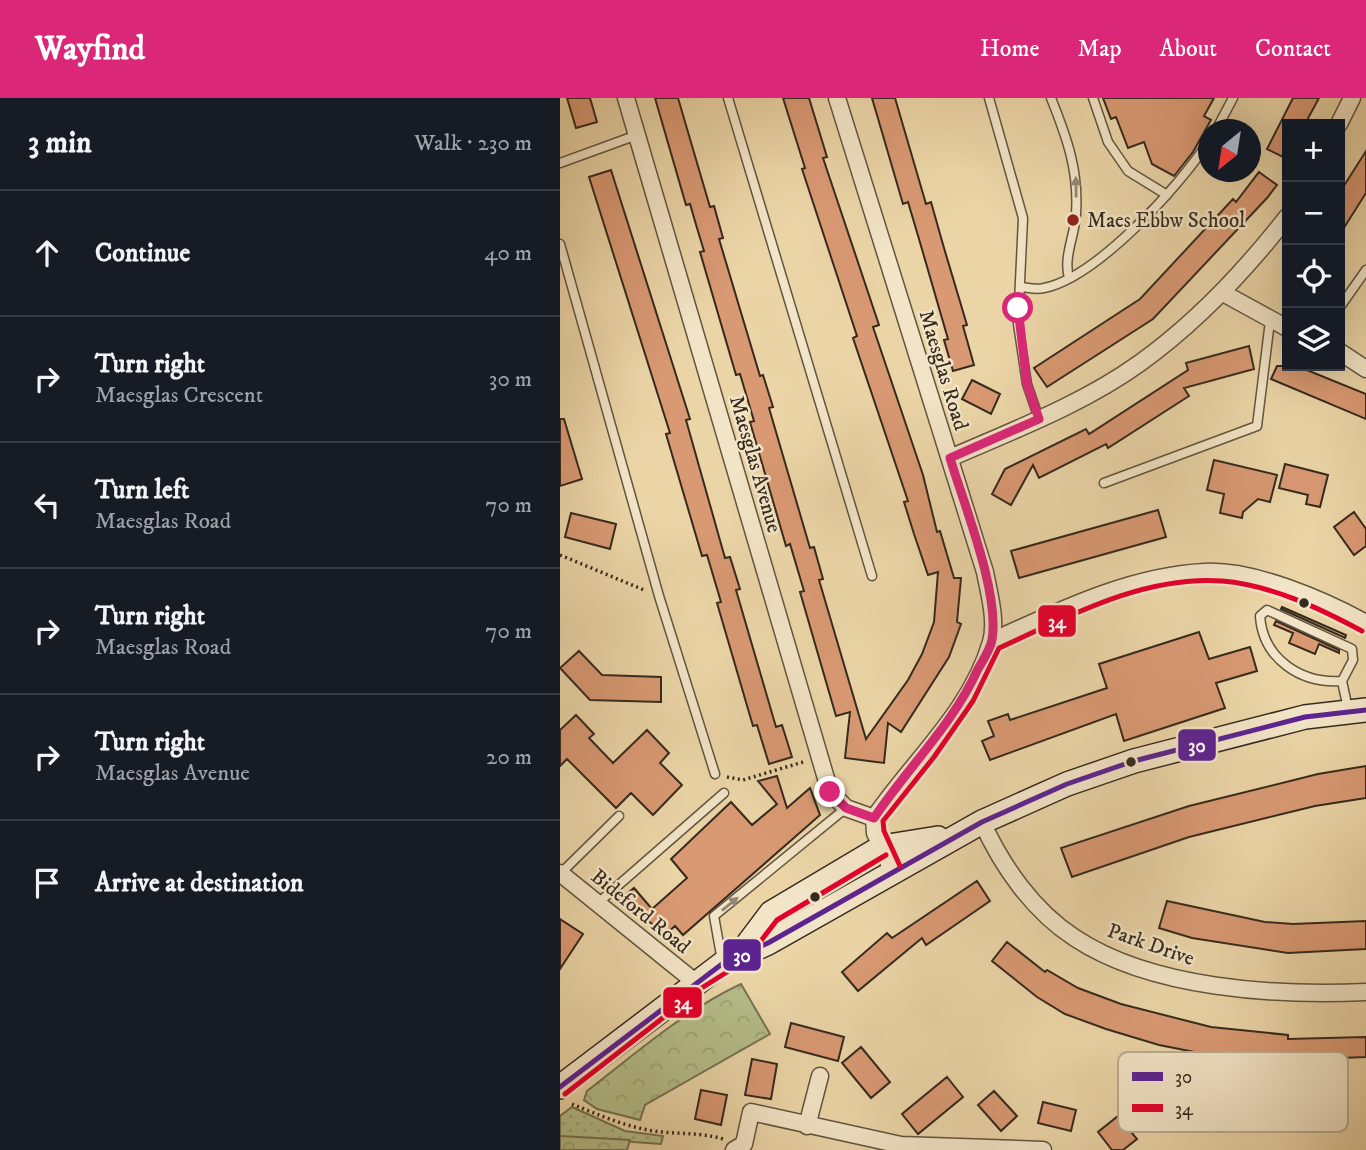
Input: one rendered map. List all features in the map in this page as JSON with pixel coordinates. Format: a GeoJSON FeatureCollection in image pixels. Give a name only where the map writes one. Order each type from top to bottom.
{"type":"FeatureCollection","features":[{"type":"Feature","properties":{"kind":"main road"},"geometry":{"type":"LineString","coordinates":[[560,1087],[695,982],[732,959],[768,943],[954,835],[1067,784],[1134,761],[1305,718],[1358,711]]}},
{"type":"Feature","properties":{"kind":"main road"},"geometry":{"type":"LineString","coordinates":[[732,959],[771,913],[882,847],[954,835]]}},
{"type":"Feature","properties":{"kind":"street","name":"Maesglas Avenue"},"geometry":{"type":"LineString","coordinates":[[626,98],[819,757],[830,792],[846,808]]}},
{"type":"Feature","properties":{"kind":"street","name":"Maesglas Road"},"geometry":{"type":"LineString","coordinates":[[836,98],[985,572],[992,610],[992,641],[966,696],[927,752],[874,818]]}},
{"type":"Feature","properties":{"kind":"street"},"geometry":{"type":"LineString","coordinates":[[1342,119],[1352,98]]}},
{"type":"Feature","properties":{"kind":"street"},"geometry":{"type":"LineString","coordinates":[[950,458],[1039,419],[1139,364],[1223,293],[1282,223]]}},
{"type":"Feature","properties":{"kind":"street"},"geometry":{"type":"LineString","coordinates":[[1223,293],[1282,326]]}},
{"type":"Feature","properties":{"kind":"street"},"geometry":{"type":"LineString","coordinates":[[1345,354],[1366,360]]}},
{"type":"Feature","properties":{"kind":"street"},"geometry":{"type":"LineString","coordinates":[[1345,354],[1366,369]]}},
{"type":"Feature","properties":{"kind":"street"},"geometry":{"type":"LineString","coordinates":[[992,641],[1082,601],[1147,581],[1205,572],[1250,576],[1366,623]]}},
{"type":"Feature","properties":{"kind":"street"},"geometry":{"type":"LineString","coordinates":[[846,808],[874,818],[875,833],[892,870]]}},
{"type":"Feature","properties":{"kind":"street","name":"Park Drive"},"geometry":{"type":"LineString","coordinates":[[982,822],[998,856],[1046,913],[1074,938],[1117,959],[1186,980],[1239,990],[1307,995],[1366,992]]}},
{"type":"Feature","properties":{"kind":"street","name":"Bideford Road"},"geometry":{"type":"LineString","coordinates":[[560,873],[695,982]]}},
{"type":"Feature","properties":{"kind":"street"},"geometry":{"type":"LineString","coordinates":[[807,1126],[820,1076]]}},
{"type":"Feature","properties":{"kind":"street"},"geometry":{"type":"LineString","coordinates":[[739,1147],[751,1112],[901,1144],[1042,1150]]}},
{"type":"Feature","properties":{"kind":"lane"},"geometry":{"type":"LineString","coordinates":[[728,98],[872,576]]}},
{"type":"Feature","properties":{"kind":"lane"},"geometry":{"type":"LineString","coordinates":[[989,98],[1023,218],[1022,287],[1018,324],[1027,384],[1039,419]]}},
{"type":"Feature","properties":{"kind":"lane"},"geometry":{"type":"LineString","coordinates":[[1051,98],[1073,152],[1077,180],[1076,217],[1066,267],[1069,278]]}},
{"type":"Feature","properties":{"kind":"lane"},"geometry":{"type":"LineString","coordinates":[[1093,98],[1108,142],[1128,171],[1167,195]]}},
{"type":"Feature","properties":{"kind":"lane"},"geometry":{"type":"LineString","coordinates":[[1222,119],[1233,98]]}},
{"type":"Feature","properties":{"kind":"lane"},"geometry":{"type":"LineString","coordinates":[[560,163],[637,135]]}},
{"type":"Feature","properties":{"kind":"lane"},"geometry":{"type":"LineString","coordinates":[[1022,287],[1043,289],[1069,278],[1109,250],[1167,195],[1198,156]]}},
{"type":"Feature","properties":{"kind":"lane"},"geometry":{"type":"LineString","coordinates":[[560,244],[659,596],[715,774]]}},
{"type":"Feature","properties":{"kind":"lane"},"geometry":{"type":"LineString","coordinates":[[1345,300],[1366,270]]}},
{"type":"Feature","properties":{"kind":"lane"},"geometry":{"type":"LineString","coordinates":[[1104,483],[1257,426],[1270,321]]}},
{"type":"Feature","properties":{"kind":"lane"},"geometry":{"type":"LineString","coordinates":[[1262,611],[1279,615],[1352,649],[1353,660],[1342,681],[1328,682],[1307,677],[1274,656],[1261,626],[1262,611]]}},
{"type":"Feature","properties":{"kind":"lane"},"geometry":{"type":"LineString","coordinates":[[1342,681],[1358,711]]}},
{"type":"Feature","properties":{"kind":"lane"},"geometry":{"type":"LineString","coordinates":[[598,903],[724,793]]}},
{"type":"Feature","properties":{"kind":"lane"},"geometry":{"type":"LineString","coordinates":[[732,959],[714,916],[846,808]]}},
{"type":"Feature","properties":{"kind":"lane"},"geometry":{"type":"LineString","coordinates":[[560,873],[619,816]]}},
{"type":"Feature","properties":{"kind":"path"},"geometry":{"type":"LineString","coordinates":[[560,555],[659,596]]}},
{"type":"Feature","properties":{"kind":"path"},"geometry":{"type":"LineString","coordinates":[[715,774],[743,780],[819,757]]}},
{"type":"Feature","properties":{"kind":"path"},"geometry":{"type":"LineString","coordinates":[[560,1100],[618,1122],[661,1132],[705,1134],[739,1147]]}},
{"type":"Feature","properties":{"kind":"green space"},"geometry":{"type":"Polygon","coordinates":[[[741,984],[770,1034],[645,1105],[640,1120],[597,1109],[584,1100],[587,1091],[661,1033],[700,1006],[741,984]]]}},
{"type":"Feature","properties":{"kind":"green space"},"geometry":{"type":"Polygon","coordinates":[[[572,1107],[625,1131],[663,1136],[661,1144],[560,1137],[560,1116],[572,1107]]]}},
{"type":"Feature","properties":{"kind":"green space"},"geometry":{"type":"Polygon","coordinates":[[[560,1136],[630,1140],[627,1150],[560,1150],[560,1136]]]}},
{"type":"Feature","properties":{"kind":"building"},"geometry":{"type":"Polygon","coordinates":[[[567,98],[590,98],[597,122],[576,128],[567,98]]]}},
{"type":"Feature","properties":{"kind":"building"},"geometry":{"type":"Polygon","coordinates":[[[655,98],[678,98],[710,207],[714,206],[723,238],[719,239],[760,376],[763,375],[773,407],[769,408],[810,548],[814,547],[823,579],[819,580],[866,739],[908,680],[922,654],[934,622],[938,572],[928,575],[914,534],[904,502],[908,501],[853,338],[857,336],[802,169],[805,168],[783,98],[809,98],[827,157],[823,158],[879,325],[873,327],[923,475],[937,532],[940,531],[954,578],[961,578],[957,622],[961,624],[949,657],[901,732],[888,723],[884,763],[845,758],[850,712],[836,716],[800,592],[804,591],[790,544],[786,546],[750,422],[754,421],[740,374],[736,375],[700,252],[704,251],[690,204],[686,205],[655,98]]]}},
{"type":"Feature","properties":{"kind":"building"},"geometry":{"type":"Polygon","coordinates":[[[872,98],[895,98],[926,204],[931,202],[967,325],[963,326],[974,365],[953,371],[944,340],[948,339],[919,239],[908,202],[903,204],[872,98]]]}},
{"type":"Feature","properties":{"kind":"building"},"geometry":{"type":"Polygon","coordinates":[[[1103,98],[1214,98],[1204,116],[1209,119],[1198,119],[1198,143],[1174,176],[1152,164],[1144,142],[1128,148],[1116,117],[1111,119],[1103,98]]]}},
{"type":"Feature","properties":{"kind":"building"},"geometry":{"type":"Polygon","coordinates":[[[1293,98],[1319,98],[1308,119],[1282,119],[1293,98]]]}},
{"type":"Feature","properties":{"kind":"building"},"geometry":{"type":"Polygon","coordinates":[[[1282,120],[1282,156],[1267,149],[1282,120]]]}},
{"type":"Feature","properties":{"kind":"building"},"geometry":{"type":"Polygon","coordinates":[[[1366,151],[1366,193],[1345,226],[1345,184],[1366,151]]]}},
{"type":"Feature","properties":{"kind":"building"},"geometry":{"type":"Polygon","coordinates":[[[611,170],[690,419],[686,420],[725,558],[730,557],[740,589],[736,590],[776,727],[782,725],[792,757],[769,764],[757,725],[753,726],[717,603],[721,602],[707,555],[702,556],[666,434],[670,433],[589,177],[611,170]]]}},
{"type":"Feature","properties":{"kind":"building"},"geometry":{"type":"Polygon","coordinates":[[[1261,173],[1277,185],[1153,319],[1047,387],[1034,368],[1140,299],[1233,199],[1236,202],[1251,182],[1261,182],[1261,173]]]}},
{"type":"Feature","properties":{"kind":"building"},"geometry":{"type":"Polygon","coordinates":[[[1249,346],[1254,369],[1184,388],[1189,396],[1108,448],[1106,444],[1039,478],[1033,465],[1011,505],[992,494],[1005,469],[1086,429],[1089,434],[1188,370],[1186,363],[1249,346]]]}},
{"type":"Feature","properties":{"kind":"building"},"geometry":{"type":"Polygon","coordinates":[[[1277,366],[1282,366],[1282,371],[1309,371],[1366,394],[1366,419],[1271,379],[1277,366]]]}},
{"type":"Feature","properties":{"kind":"building"},"geometry":{"type":"Polygon","coordinates":[[[972,380],[1000,394],[991,414],[962,399],[972,380]]]}},
{"type":"Feature","properties":{"kind":"building"},"geometry":{"type":"Polygon","coordinates":[[[560,419],[564,419],[582,479],[560,486],[560,419]]]}},
{"type":"Feature","properties":{"kind":"building"},"geometry":{"type":"Polygon","coordinates":[[[1214,460],[1277,475],[1270,502],[1258,499],[1243,512],[1242,518],[1220,513],[1224,494],[1207,490],[1214,460]]]}},
{"type":"Feature","properties":{"kind":"building"},"geometry":{"type":"Polygon","coordinates":[[[1285,464],[1328,475],[1320,507],[1306,504],[1308,495],[1279,488],[1285,464]]]}},
{"type":"Feature","properties":{"kind":"building"},"geometry":{"type":"Polygon","coordinates":[[[1158,510],[1166,537],[1019,578],[1011,551],[1158,510]]]}},
{"type":"Feature","properties":{"kind":"building"},"geometry":{"type":"Polygon","coordinates":[[[1354,512],[1366,529],[1366,546],[1354,555],[1334,527],[1354,512]]]}},
{"type":"Feature","properties":{"kind":"building"},"geometry":{"type":"Polygon","coordinates":[[[571,513],[616,524],[610,549],[565,537],[571,513]]]}},
{"type":"Feature","properties":{"kind":"building"},"geometry":{"type":"Polygon","coordinates":[[[1282,607],[1346,635],[1345,638],[1281,609],[1282,607]]]}},
{"type":"Feature","properties":{"kind":"building"},"geometry":{"type":"Polygon","coordinates":[[[1276,621],[1339,650],[1339,653],[1319,644],[1315,654],[1289,643],[1293,633],[1274,625],[1276,621]]]}},
{"type":"Feature","properties":{"kind":"building"},"geometry":{"type":"Polygon","coordinates":[[[1199,632],[1209,659],[1250,647],[1257,671],[1216,683],[1225,708],[1124,741],[1116,714],[990,760],[982,741],[994,736],[988,721],[1008,714],[1010,720],[1107,688],[1099,664],[1199,632]]]}},
{"type":"Feature","properties":{"kind":"building"},"geometry":{"type":"Polygon","coordinates":[[[579,651],[602,675],[661,677],[661,702],[590,700],[560,668],[579,651]]]}},
{"type":"Feature","properties":{"kind":"building"},"geometry":{"type":"Polygon","coordinates":[[[576,715],[594,734],[589,738],[613,763],[647,730],[669,753],[660,763],[682,785],[653,815],[631,793],[616,808],[567,759],[560,766],[560,730],[576,715]]]}},
{"type":"Feature","properties":{"kind":"building"},"geometry":{"type":"Polygon","coordinates":[[[1366,766],[1366,798],[1315,806],[1189,837],[1072,877],[1061,848],[1189,806],[1318,774],[1366,766]]]}},
{"type":"Feature","properties":{"kind":"building"},"geometry":{"type":"Polygon","coordinates":[[[777,776],[787,808],[810,788],[820,815],[683,935],[675,926],[667,933],[617,902],[634,888],[652,909],[687,878],[671,859],[731,802],[752,825],[777,804],[758,781],[777,776]]]}},
{"type":"Feature","properties":{"kind":"building"},"geometry":{"type":"Polygon","coordinates":[[[977,881],[990,901],[926,945],[922,938],[858,991],[842,972],[887,933],[892,938],[977,881]]]}},
{"type":"Feature","properties":{"kind":"building"},"geometry":{"type":"Polygon","coordinates":[[[1167,901],[1265,922],[1293,924],[1366,921],[1366,949],[1288,953],[1192,938],[1159,928],[1167,901]]]}},
{"type":"Feature","properties":{"kind":"building"},"geometry":{"type":"Polygon","coordinates":[[[560,919],[583,934],[560,969],[560,919]]]}},
{"type":"Feature","properties":{"kind":"building"},"geometry":{"type":"Polygon","coordinates":[[[1007,942],[1045,972],[1047,970],[1078,988],[1121,1004],[1211,1027],[1288,1035],[1288,1039],[1366,1037],[1366,1057],[1348,1058],[1348,1052],[1194,1052],[1159,1045],[1065,1014],[1037,997],[992,961],[1007,942]]]}},
{"type":"Feature","properties":{"kind":"building"},"geometry":{"type":"Polygon","coordinates":[[[791,1023],[844,1037],[838,1061],[785,1047],[791,1023]]]}},
{"type":"Feature","properties":{"kind":"building"},"geometry":{"type":"Polygon","coordinates":[[[861,1047],[890,1082],[871,1098],[842,1063],[861,1047]]]}},
{"type":"Feature","properties":{"kind":"building"},"geometry":{"type":"Polygon","coordinates":[[[752,1059],[777,1064],[771,1099],[745,1095],[752,1059]]]}},
{"type":"Feature","properties":{"kind":"building"},"geometry":{"type":"Polygon","coordinates":[[[947,1077],[963,1097],[918,1134],[902,1114],[947,1077]]]}},
{"type":"Feature","properties":{"kind":"building"},"geometry":{"type":"Polygon","coordinates":[[[701,1090],[727,1095],[721,1125],[695,1119],[701,1090]]]}},
{"type":"Feature","properties":{"kind":"building"},"geometry":{"type":"Polygon","coordinates":[[[994,1091],[1017,1116],[1001,1131],[978,1105],[994,1091]]]}},
{"type":"Feature","properties":{"kind":"building"},"geometry":{"type":"Polygon","coordinates":[[[1043,1102],[1076,1110],[1071,1131],[1038,1123],[1043,1102]]]}},
{"type":"Feature","properties":{"kind":"building"},"geometry":{"type":"Polygon","coordinates":[[[1118,1116],[1118,1132],[1131,1132],[1137,1139],[1123,1150],[1112,1150],[1098,1132],[1118,1116]]]}},
{"type":"Feature","properties":{"kind":"transit line","name":"34"},"geometry":{"type":"LineString","coordinates":[[900,866],[884,831],[883,821],[934,757],[973,701],[999,648],[1079,612],[1135,591],[1193,581],[1222,581],[1258,587],[1312,606],[1362,631]]}},
{"type":"Feature","properties":{"kind":"transit line","name":"30"},"geometry":{"type":"LineString","coordinates":[[560,1087],[722,964],[768,943],[982,822],[1067,784],[1134,761],[1305,717],[1366,710]]}},
{"type":"Feature","properties":{"kind":"transit line","name":"34"},"geometry":{"type":"LineString","coordinates":[[565,1094],[700,989],[746,960],[777,920],[886,855]]}},
{"type":"Feature","properties":{"kind":"place","name":"Maes Ebbw School"},"geometry":{"type":"Point","coordinates":[1073,220]}},
{"type":"Feature","properties":{"kind":"route"},"geometry":{"type":"LineString","coordinates":[[830,792],[846,808],[874,818],[890,794],[927,752],[966,696],[992,641],[992,610],[985,572],[950,458],[1039,419],[1027,384],[1018,308]]}}]}
